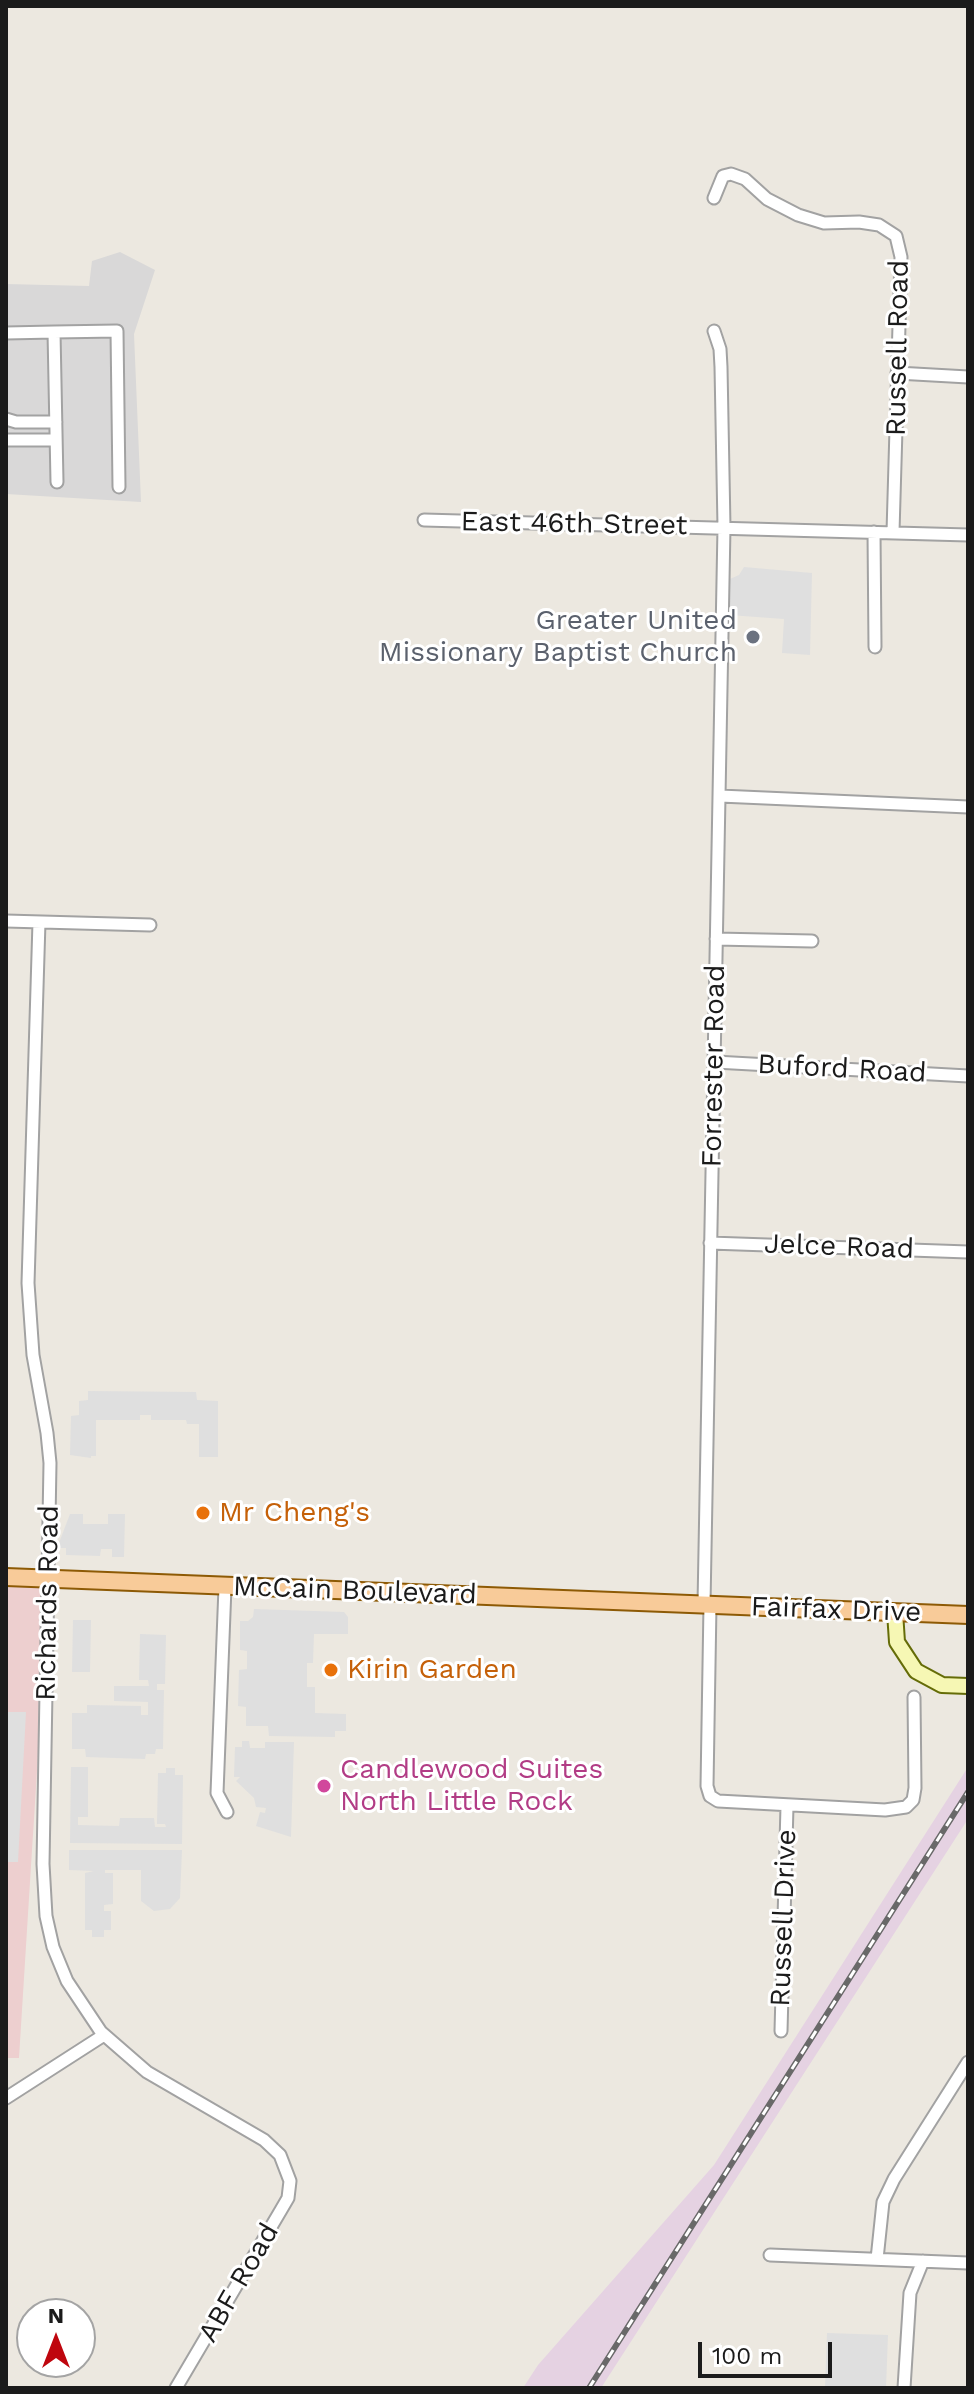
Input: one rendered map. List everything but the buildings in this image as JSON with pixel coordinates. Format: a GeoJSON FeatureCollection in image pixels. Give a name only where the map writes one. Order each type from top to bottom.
{"type":"FeatureCollection","features":[{"type":"Feature","properties":{"kind":"main road","name":"McCain Boulevard"},"geometry":{"type":"LineString","coordinates":[[6,1577],[707,1604]]}},
{"type":"Feature","properties":{"kind":"main road","name":"Fairfax Drive"},"geometry":{"type":"LineString","coordinates":[[707,1604],[968,1615]]}},
{"type":"Feature","properties":{"kind":"street","name":"Russell Road"},"geometry":{"type":"LineString","coordinates":[[714,198],[723,176],[731,174],[745,179],[767,199],[798,215],[824,223],[879,225],[896,236],[901,257],[893,532]]}},
{"type":"Feature","properties":{"kind":"street"},"geometry":{"type":"LineString","coordinates":[[6,333],[117,331],[119,487]]}},
{"type":"Feature","properties":{"kind":"street","name":"Forrester Road"},"geometry":{"type":"LineString","coordinates":[[714,331],[720,349],[721,367],[724,527],[710,1243],[707,1786],[710,1796],[718,1801],[787,1806]]}},
{"type":"Feature","properties":{"kind":"street"},"geometry":{"type":"LineString","coordinates":[[54,332],[57,482]]}},
{"type":"Feature","properties":{"kind":"street"},"geometry":{"type":"LineString","coordinates":[[897,373],[968,377]]}},
{"type":"Feature","properties":{"kind":"street"},"geometry":{"type":"LineString","coordinates":[[6,419],[56,422]]}},
{"type":"Feature","properties":{"kind":"street"},"geometry":{"type":"LineString","coordinates":[[6,440],[56,440]]}},
{"type":"Feature","properties":{"kind":"street","name":"East 46th Street"},"geometry":{"type":"LineString","coordinates":[[424,520],[724,527]]}},
{"type":"Feature","properties":{"kind":"street"},"geometry":{"type":"LineString","coordinates":[[724,527],[968,535]]}},
{"type":"Feature","properties":{"kind":"street"},"geometry":{"type":"LineString","coordinates":[[874,532],[875,647]]}},
{"type":"Feature","properties":{"kind":"street"},"geometry":{"type":"LineString","coordinates":[[720,796],[968,807]]}},
{"type":"Feature","properties":{"kind":"street"},"geometry":{"type":"LineString","coordinates":[[6,921],[150,925]]}},
{"type":"Feature","properties":{"kind":"street","name":"Richards Road"},"geometry":{"type":"LineString","coordinates":[[39,922],[28,1317],[50,1463],[43,1864],[46,1916],[53,1947],[67,1981],[104,2035],[147,2072],[264,2140],[280,2155],[289,2174]]}},
{"type":"Feature","properties":{"kind":"street"},"geometry":{"type":"LineString","coordinates":[[716,939],[812,941]]}},
{"type":"Feature","properties":{"kind":"street","name":"Buford Road"},"geometry":{"type":"LineString","coordinates":[[715,1062],[968,1076]]}},
{"type":"Feature","properties":{"kind":"street","name":"Jelce Road"},"geometry":{"type":"LineString","coordinates":[[710,1243],[968,1252]]}},
{"type":"Feature","properties":{"kind":"street"},"geometry":{"type":"LineString","coordinates":[[225,1587],[217,1793],[227,1812]]}},
{"type":"Feature","properties":{"kind":"street"},"geometry":{"type":"LineString","coordinates":[[895,1612],[897,1642],[911,1666],[936,1683],[968,1686]]}},
{"type":"Feature","properties":{"kind":"street"},"geometry":{"type":"LineString","coordinates":[[787,1806],[885,1810],[906,1807],[913,1800],[915,1788],[914,1697]]}},
{"type":"Feature","properties":{"kind":"street","name":"Russell Drive"},"geometry":{"type":"LineString","coordinates":[[781,2031],[787,1806]]}},
{"type":"Feature","properties":{"kind":"street"},"geometry":{"type":"LineString","coordinates":[[6,2098],[104,2035]]}},
{"type":"Feature","properties":{"kind":"street"},"geometry":{"type":"LineString","coordinates":[[877,2259],[883,2202],[894,2179],[968,2062]]}},
{"type":"Feature","properties":{"kind":"street","name":"ABF Road"},"geometry":{"type":"LineString","coordinates":[[176,2388],[281,2210],[290,2188],[289,2174]]}},
{"type":"Feature","properties":{"kind":"street"},"geometry":{"type":"LineString","coordinates":[[770,2255],[968,2263]]}},
{"type":"Feature","properties":{"kind":"street"},"geometry":{"type":"LineString","coordinates":[[904,2388],[908,2304],[923,2261]]}},
{"type":"Feature","properties":{"kind":"shaded area"},"geometry":{"type":"Polygon","coordinates":[[[120,252],[155,270],[134,334],[141,502],[6,494],[6,284],[89,286],[92,261],[120,252]]]}},
{"type":"Feature","properties":{"kind":"shaded area"},"geometry":{"type":"Polygon","coordinates":[[[744,567],[812,573],[810,655],[782,653],[784,619],[729,615],[730,579],[739,575],[744,567]]]}},
{"type":"Feature","properties":{"kind":"shaded area"},"geometry":{"type":"Polygon","coordinates":[[[88,1391],[196,1392],[197,1400],[218,1401],[218,1457],[199,1457],[199,1424],[187,1424],[186,1420],[151,1420],[151,1415],[140,1415],[140,1420],[96,1420],[96,1456],[70,1455],[71,1416],[79,1415],[79,1401],[88,1400],[88,1391]]]}},
{"type":"Feature","properties":{"kind":"shaded area"},"geometry":{"type":"Polygon","coordinates":[[[70,1514],[83,1514],[83,1524],[108,1524],[108,1514],[125,1514],[124,1557],[112,1557],[112,1549],[101,1549],[100,1556],[66,1555],[66,1548],[57,1548],[70,1514]]]}},
{"type":"Feature","properties":{"kind":"shaded area"},"geometry":{"type":"Polygon","coordinates":[[[6,1577],[49,1579],[19,2058],[6,2058],[6,1577]]]}},
{"type":"Feature","properties":{"kind":"shaded area"},"geometry":{"type":"Polygon","coordinates":[[[254,1609],[344,1612],[348,1617],[348,1634],[314,1634],[313,1663],[307,1663],[307,1687],[315,1687],[315,1713],[346,1714],[346,1731],[335,1731],[335,1737],[269,1736],[268,1726],[246,1726],[246,1707],[238,1706],[239,1670],[247,1669],[247,1651],[240,1650],[240,1621],[253,1617],[254,1609]]]}},
{"type":"Feature","properties":{"kind":"shaded area"},"geometry":{"type":"Polygon","coordinates":[[[73,1620],[91,1620],[90,1672],[72,1672],[73,1620]]]}},
{"type":"Feature","properties":{"kind":"shaded area"},"geometry":{"type":"Polygon","coordinates":[[[140,1634],[166,1635],[165,1684],[157,1684],[157,1690],[164,1690],[163,1749],[156,1749],[155,1754],[146,1754],[145,1759],[86,1757],[85,1749],[72,1749],[72,1713],[87,1713],[87,1705],[141,1706],[141,1715],[148,1715],[148,1702],[114,1701],[114,1686],[149,1686],[148,1680],[139,1680],[140,1634]]]}},
{"type":"Feature","properties":{"kind":"shaded area"},"geometry":{"type":"Polygon","coordinates":[[[6,1712],[26,1712],[18,1862],[6,1862],[6,1712]]]}},
{"type":"Feature","properties":{"kind":"shaded area"},"geometry":{"type":"Polygon","coordinates":[[[242,1741],[249,1741],[250,1748],[265,1748],[265,1742],[294,1742],[291,1837],[256,1826],[260,1812],[265,1813],[266,1808],[256,1807],[254,1798],[236,1781],[240,1777],[234,1777],[235,1747],[242,1747],[242,1741]]]}},
{"type":"Feature","properties":{"kind":"shaded area"},"geometry":{"type":"Polygon","coordinates":[[[71,1767],[88,1767],[88,1817],[78,1817],[78,1825],[119,1826],[120,1818],[154,1818],[155,1827],[166,1827],[165,1824],[157,1824],[158,1773],[166,1773],[166,1768],[175,1768],[175,1775],[183,1775],[182,1844],[70,1843],[71,1767]]]}},
{"type":"Feature","properties":{"kind":"shaded area"},"geometry":{"type":"Polygon","coordinates":[[[968,1767],[968,1819],[601,2388],[523,2388],[538,2365],[714,2165],[968,1767]]]}},
{"type":"Feature","properties":{"kind":"shaded area"},"geometry":{"type":"Polygon","coordinates":[[[69,1850],[182,1850],[180,1898],[170,1909],[154,1911],[141,1901],[141,1870],[105,1870],[105,1873],[113,1873],[113,1904],[104,1905],[104,1911],[111,1911],[111,1930],[104,1930],[104,1937],[92,1937],[92,1930],[85,1930],[85,1873],[94,1871],[69,1870],[69,1850]]]}},
{"type":"Feature","properties":{"kind":"shaded area"},"geometry":{"type":"Polygon","coordinates":[[[827,2333],[888,2335],[886,2388],[825,2388],[827,2333]]]}},
{"type":"Feature","properties":{"kind":"railway"},"geometry":{"type":"LineString","coordinates":[[589,2388],[968,1792]]}},
{"type":"Feature","properties":{"kind":"place","name":"Greater United Missionary Baptist Church"},"geometry":{"type":"Point","coordinates":[753,637]}},
{"type":"Feature","properties":{"kind":"place","name":"Mr Cheng's"},"geometry":{"type":"Point","coordinates":[203,1513]}},
{"type":"Feature","properties":{"kind":"place","name":"Kirin Garden"},"geometry":{"type":"Point","coordinates":[331,1670]}},
{"type":"Feature","properties":{"kind":"place","name":"Candlewood Suites North Little Rock"},"geometry":{"type":"Point","coordinates":[324,1786]}}]}
